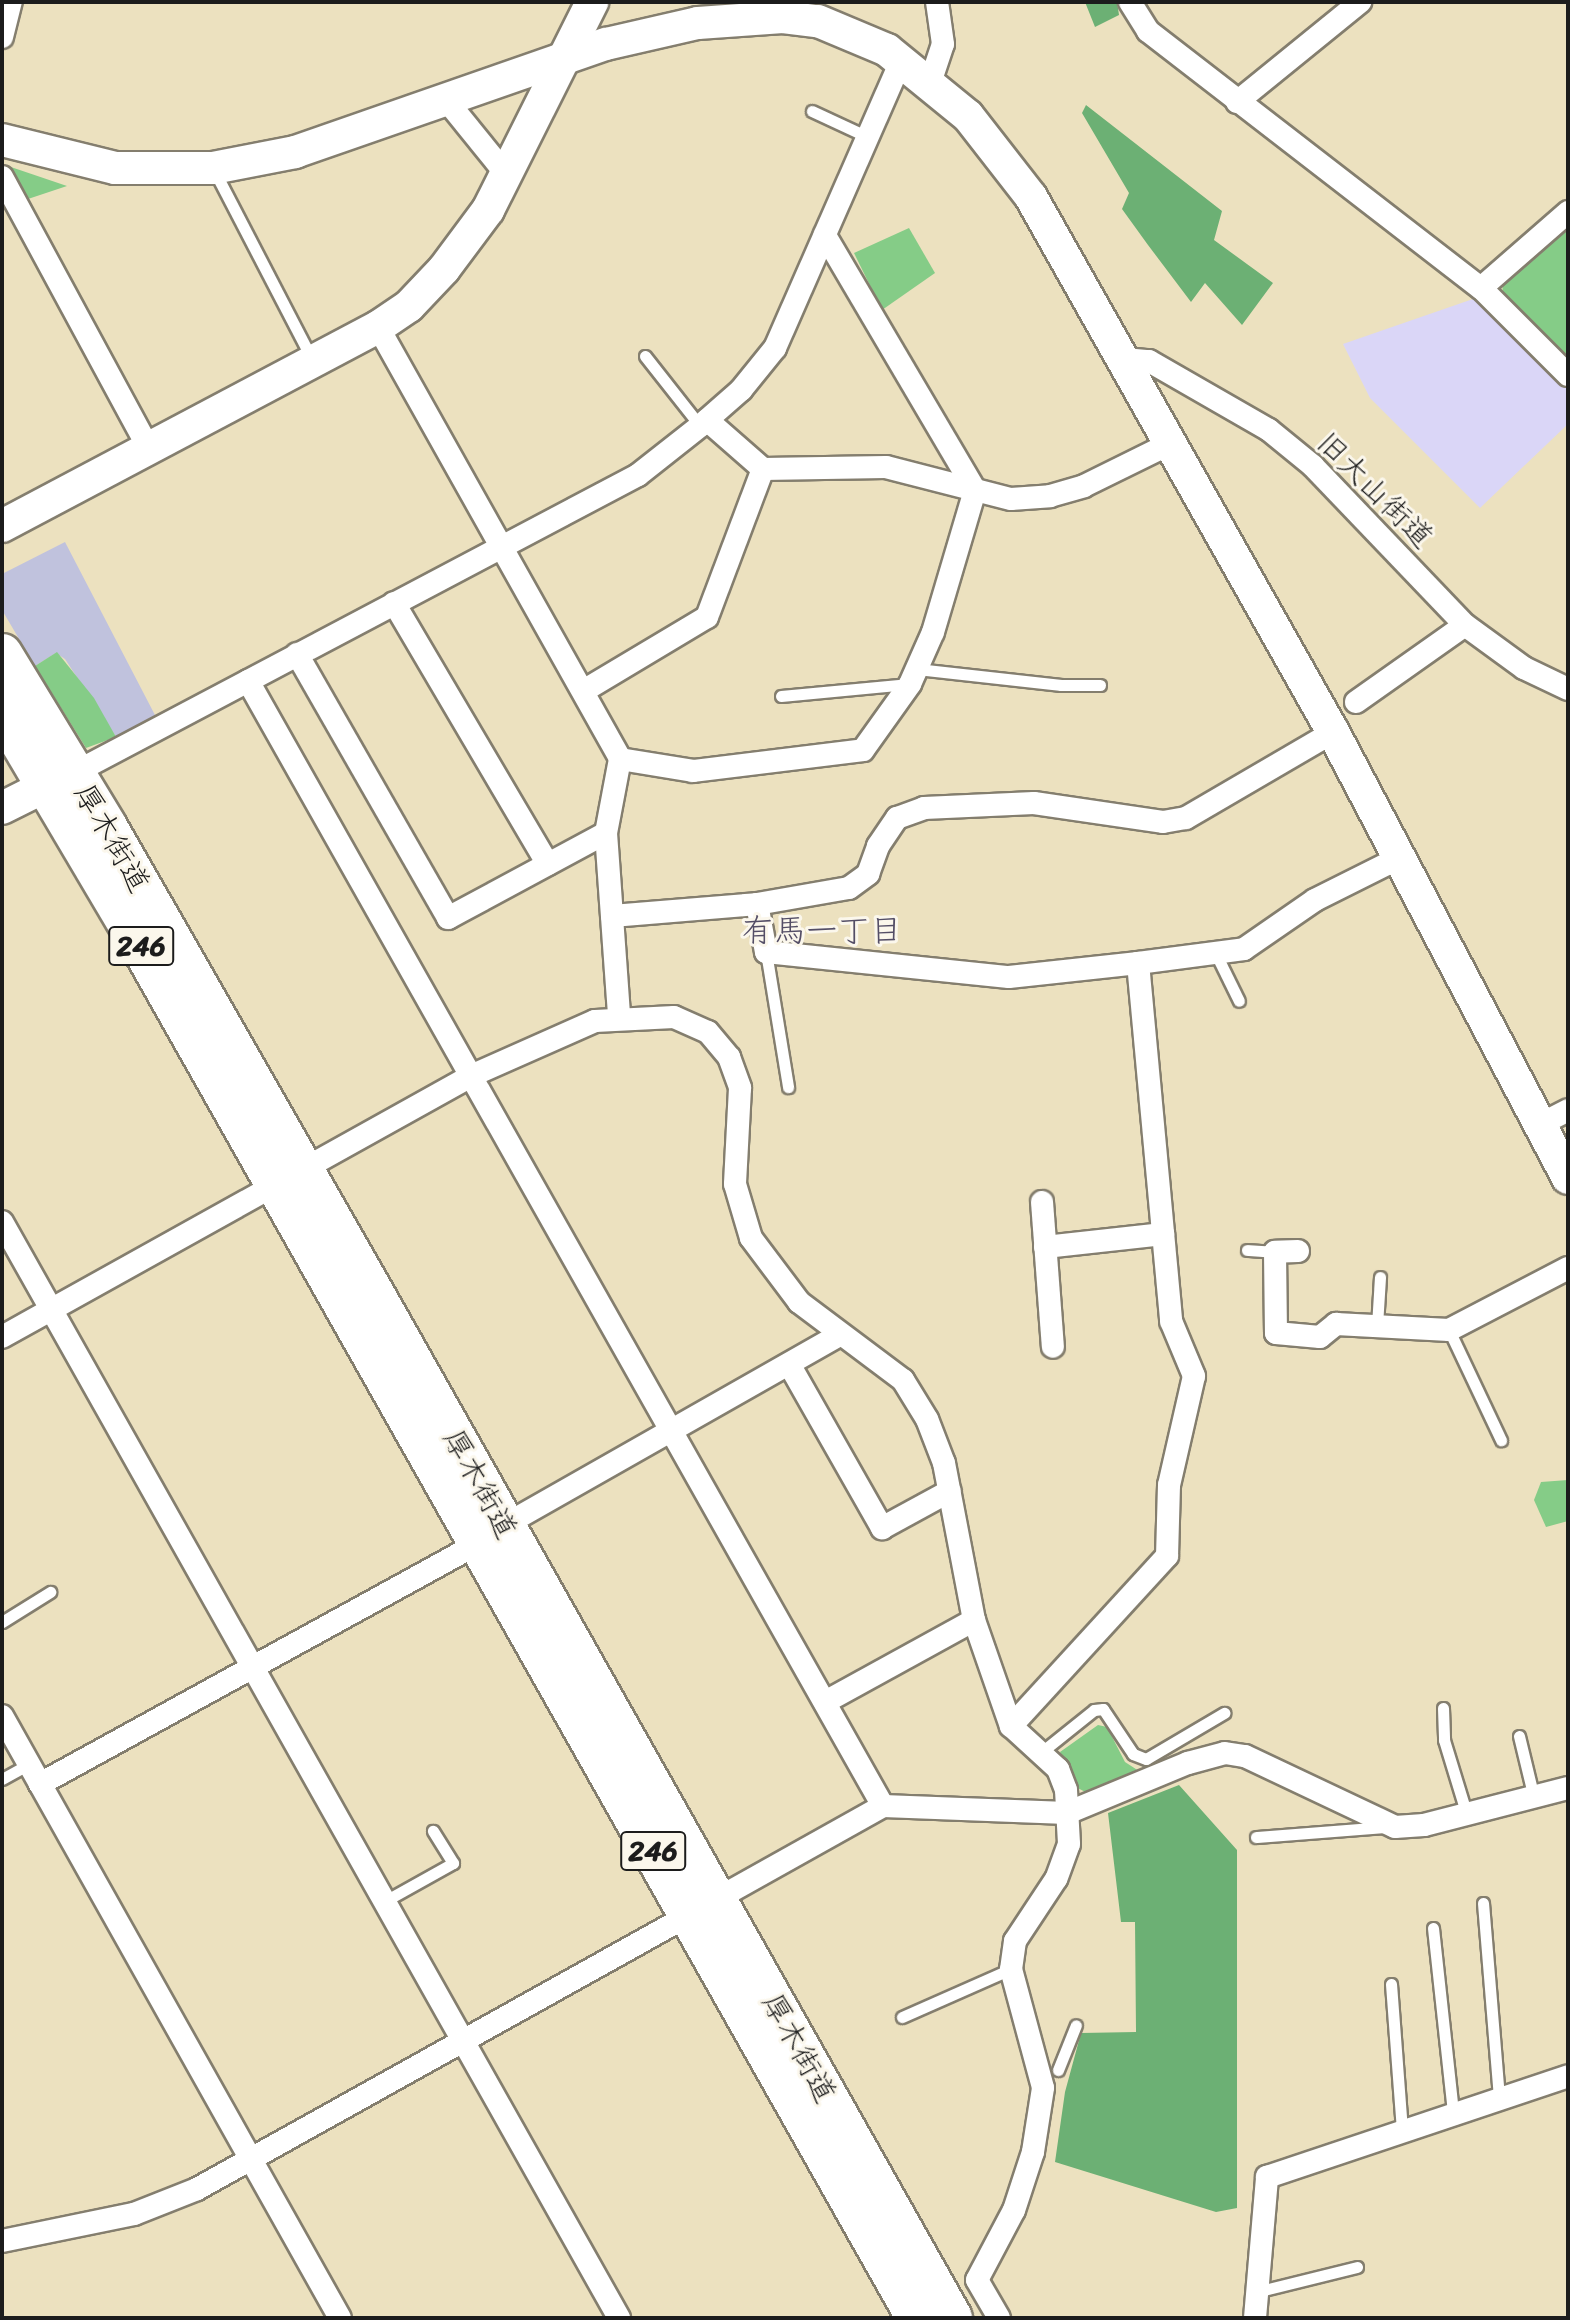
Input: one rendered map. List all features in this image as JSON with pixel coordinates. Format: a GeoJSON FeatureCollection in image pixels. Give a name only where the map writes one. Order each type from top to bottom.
{"type":"FeatureCollection","features":[{"type":"Feature","properties":{"kind":"highway","name":"厚木街道"},"geometry":{"type":"LineString","coordinates":[[2,654],[61,779],[702,1907],[952,2318]]}},
{"type":"Feature","properties":{"kind":"highway","name":"厚木街道"},"geometry":{"type":"LineString","coordinates":[[2,711],[61,779]]}},
{"type":"Feature","properties":{"kind":"highway","name":"厚木街道"},"geometry":{"type":"LineString","coordinates":[[702,1907],[917,2318]]}},
{"type":"Feature","properties":{"kind":"street"},"geometry":{"type":"LineString","coordinates":[[2,37],[11,2]]}},
{"type":"Feature","properties":{"kind":"street"},"geometry":{"type":"LineString","coordinates":[[2,526],[378,327],[444,269],[507,175],[592,2]]}},
{"type":"Feature","properties":{"kind":"street"},"geometry":{"type":"LineString","coordinates":[[930,83],[943,44],[937,2]]}},
{"type":"Feature","properties":{"kind":"street"},"geometry":{"type":"LineString","coordinates":[[1130,2],[1148,31],[1481,288],[1568,375]]}},
{"type":"Feature","properties":{"kind":"street"},"geometry":{"type":"LineString","coordinates":[[1237,102],[1360,2]]}},
{"type":"Feature","properties":{"kind":"street"},"geometry":{"type":"LineString","coordinates":[[2,140],[115,168],[213,168],[295,152],[606,44],[726,20],[834,14],[930,83],[968,116],[1010,164],[1124,359],[1401,857],[1554,1117],[1568,1178]]}},
{"type":"Feature","properties":{"kind":"street"},"geometry":{"type":"LineString","coordinates":[[2,808],[638,475],[704,423],[741,390],[775,348],[901,61]]}},
{"type":"Feature","properties":{"kind":"street"},"geometry":{"type":"LineString","coordinates":[[447,101],[507,175]]}},
{"type":"Feature","properties":{"kind":"street"},"geometry":{"type":"LineString","coordinates":[[2,177],[149,449]]}},
{"type":"Feature","properties":{"kind":"street"},"geometry":{"type":"LineString","coordinates":[[1481,288],[1568,212]]}},
{"type":"Feature","properties":{"kind":"street"},"geometry":{"type":"LineString","coordinates":[[620,759],[693,771],[863,750],[913,676],[933,632],[975,490],[825,235]]}},
{"type":"Feature","properties":{"kind":"street"},"geometry":{"type":"LineString","coordinates":[[378,327],[585,690],[620,759],[606,833],[619,1016]]}},
{"type":"Feature","properties":{"kind":"street","name":"旧大山街道"},"geometry":{"type":"LineString","coordinates":[[1124,359],[1149,361],[1269,430],[1313,466],[1465,625],[1524,668],[1568,689]]}},
{"type":"Feature","properties":{"kind":"street"},"geometry":{"type":"LineString","coordinates":[[704,423],[763,469],[886,467],[1011,499],[1050,496],[1084,486],[1171,443]]}},
{"type":"Feature","properties":{"kind":"street"},"geometry":{"type":"LineString","coordinates":[[585,690],[707,617],[763,469]]}},
{"type":"Feature","properties":{"kind":"street"},"geometry":{"type":"LineString","coordinates":[[394,603],[548,864]]}},
{"type":"Feature","properties":{"kind":"street"},"geometry":{"type":"LineString","coordinates":[[1356,702],[1465,625]]}},
{"type":"Feature","properties":{"kind":"street"},"geometry":{"type":"LineString","coordinates":[[297,654],[448,918],[606,833]]}},
{"type":"Feature","properties":{"kind":"street"},"geometry":{"type":"LineString","coordinates":[[248,681],[883,1806]]}},
{"type":"Feature","properties":{"kind":"street"},"geometry":{"type":"LineString","coordinates":[[612,916],[757,904],[849,888],[868,874],[878,846],[897,818],[924,808],[1034,803],[1163,822],[1186,818],[1333,732]]}},
{"type":"Feature","properties":{"kind":"street"},"geometry":{"type":"LineString","coordinates":[[757,904],[766,952],[1009,977],[1244,949],[1315,900],[1401,857]]}},
{"type":"Feature","properties":{"kind":"street"},"geometry":{"type":"LineString","coordinates":[[1011,1726],[1167,1556],[1169,1485],[1194,1376],[1171,1321],[1138,963]]}},
{"type":"Feature","properties":{"kind":"street"},"geometry":{"type":"LineString","coordinates":[[2,1337],[473,1075],[595,1021],[619,1016],[674,1017],[708,1032],[729,1057],[740,1088],[735,1184],[751,1238],[799,1302],[839,1335],[903,1380],[927,1419],[950,1491],[974,1620],[1011,1726],[1058,1769],[1066,1790],[1069,1844],[1056,1879],[1015,1941],[1011,1969],[1043,2088],[1033,2152],[1014,2210],[977,2280],[999,2318]]}},
{"type":"Feature","properties":{"kind":"street"},"geometry":{"type":"LineString","coordinates":[[1042,1202],[1053,1347]]}},
{"type":"Feature","properties":{"kind":"street"},"geometry":{"type":"LineString","coordinates":[[2,1222],[619,2318]]}},
{"type":"Feature","properties":{"kind":"street"},"geometry":{"type":"LineString","coordinates":[[1045,1247],[1163,1234]]}},
{"type":"Feature","properties":{"kind":"street"},"geometry":{"type":"LineString","coordinates":[[1298,1251],[1275,1252],[1276,1333],[1320,1337],[1336,1324],[1449,1330],[1568,1268]]}},
{"type":"Feature","properties":{"kind":"street"},"geometry":{"type":"LineString","coordinates":[[40,1784],[491,1535],[839,1335]]}},
{"type":"Feature","properties":{"kind":"street"},"geometry":{"type":"LineString","coordinates":[[789,1364],[882,1528],[950,1491]]}},
{"type":"Feature","properties":{"kind":"street"},"geometry":{"type":"LineString","coordinates":[[825,1702],[974,1620]]}},
{"type":"Feature","properties":{"kind":"street"},"geometry":{"type":"LineString","coordinates":[[2,1716],[340,2318]]}},
{"type":"Feature","properties":{"kind":"street"},"geometry":{"type":"LineString","coordinates":[[2,2241],[134,2214],[251,2162],[883,1806],[1067,1813],[1188,1763],[1225,1753],[1245,1756],[1395,1827],[1467,1815],[1568,1788]]}},
{"type":"Feature","properties":{"kind":"street"},"geometry":{"type":"LineString","coordinates":[[1255,2318],[1260,2291],[1267,2177],[1453,2111],[1568,2076]]}},
{"type":"Feature","properties":{"kind":"lane"},"geometry":{"type":"LineString","coordinates":[[812,111],[868,137]]}},
{"type":"Feature","properties":{"kind":"lane"},"geometry":{"type":"LineString","coordinates":[[213,168],[314,362]]}},
{"type":"Feature","properties":{"kind":"lane"},"geometry":{"type":"LineString","coordinates":[[645,356],[704,423]]}},
{"type":"Feature","properties":{"kind":"lane"},"geometry":{"type":"LineString","coordinates":[[781,696],[913,676],[1100,685]]}},
{"type":"Feature","properties":{"kind":"lane"},"geometry":{"type":"LineString","coordinates":[[766,952],[788,1087]]}},
{"type":"Feature","properties":{"kind":"lane"},"geometry":{"type":"LineString","coordinates":[[1216,954],[1239,1001]]}},
{"type":"Feature","properties":{"kind":"lane"},"geometry":{"type":"LineString","coordinates":[[1247,1250],[1275,1252]]}},
{"type":"Feature","properties":{"kind":"lane"},"geometry":{"type":"LineString","coordinates":[[1377,1326],[1380,1277]]}},
{"type":"Feature","properties":{"kind":"lane"},"geometry":{"type":"LineString","coordinates":[[1449,1330],[1501,1440]]}},
{"type":"Feature","properties":{"kind":"lane"},"geometry":{"type":"LineString","coordinates":[[2,1622],[50,1592]]}},
{"type":"Feature","properties":{"kind":"lane"},"geometry":{"type":"LineString","coordinates":[[1443,1708],[1444,1740],[1467,1815]]}},
{"type":"Feature","properties":{"kind":"lane"},"geometry":{"type":"LineString","coordinates":[[1039,1754],[1094,1710],[1103,1709],[1133,1754],[1146,1759],[1224,1713]]}},
{"type":"Feature","properties":{"kind":"lane"},"geometry":{"type":"LineString","coordinates":[[1519,1736],[1534,1799]]}},
{"type":"Feature","properties":{"kind":"lane"},"geometry":{"type":"LineString","coordinates":[[2,1779],[29,1764]]}},
{"type":"Feature","properties":{"kind":"lane"},"geometry":{"type":"LineString","coordinates":[[1256,1837],[1395,1827]]}},
{"type":"Feature","properties":{"kind":"lane"},"geometry":{"type":"LineString","coordinates":[[385,1901],[453,1863],[433,1831]]}},
{"type":"Feature","properties":{"kind":"lane"},"geometry":{"type":"LineString","coordinates":[[1483,1903],[1499,2096]]}},
{"type":"Feature","properties":{"kind":"lane"},"geometry":{"type":"LineString","coordinates":[[1433,1928],[1453,2111]]}},
{"type":"Feature","properties":{"kind":"lane"},"geometry":{"type":"LineString","coordinates":[[902,2017],[1011,1969]]}},
{"type":"Feature","properties":{"kind":"lane"},"geometry":{"type":"LineString","coordinates":[[1391,1984],[1402,2129]]}},
{"type":"Feature","properties":{"kind":"lane"},"geometry":{"type":"LineString","coordinates":[[1058,2070],[1076,2025]]}},
{"type":"Feature","properties":{"kind":"lane"},"geometry":{"type":"LineString","coordinates":[[1260,2291],[1357,2267]]}},
{"type":"Feature","properties":{"kind":"shaded area"},"geometry":{"type":"Polygon","coordinates":[[[1473,299],[1568,388],[1568,424],[1480,508],[1370,398],[1343,344],[1473,299]]]}},
{"type":"Feature","properties":{"kind":"shaded area"},"geometry":{"type":"Polygon","coordinates":[[[65,542],[156,717],[116,737],[65,659],[56,653],[35,666],[2,610],[2,574],[65,542]]]}},
{"type":"Feature","properties":{"kind":"green space"},"geometry":{"type":"Polygon","coordinates":[[[1085,2],[1117,2],[1119,15],[1095,27],[1085,2]]]}},
{"type":"Feature","properties":{"kind":"green space"},"geometry":{"type":"Polygon","coordinates":[[[1086,105],[1222,211],[1214,240],[1273,283],[1242,325],[1205,283],[1191,302],[1122,209],[1129,193],[1082,113],[1086,105]]]}},
{"type":"Feature","properties":{"kind":"green space"},"geometry":{"type":"Polygon","coordinates":[[[2,164],[67,186],[16,203],[2,177],[2,164]]]}},
{"type":"Feature","properties":{"kind":"green space"},"geometry":{"type":"Polygon","coordinates":[[[1568,227],[1568,359],[1502,298],[1503,281],[1568,227]]]}},
{"type":"Feature","properties":{"kind":"green space"},"geometry":{"type":"Polygon","coordinates":[[[909,228],[935,273],[882,310],[854,253],[909,228]]]}},
{"type":"Feature","properties":{"kind":"green space"},"geometry":{"type":"Polygon","coordinates":[[[57,652],[94,698],[116,737],[86,748],[35,666],[57,652]]]}},
{"type":"Feature","properties":{"kind":"green space"},"geometry":{"type":"Polygon","coordinates":[[[1568,1480],[1568,1521],[1546,1527],[1534,1500],[1541,1482],[1568,1480]]]}},
{"type":"Feature","properties":{"kind":"green space"},"geometry":{"type":"Polygon","coordinates":[[[1098,1725],[1107,1727],[1125,1762],[1142,1773],[1089,1794],[1074,1786],[1060,1752],[1098,1725]]]}},
{"type":"Feature","properties":{"kind":"green space"},"geometry":{"type":"Polygon","coordinates":[[[1179,1785],[1237,1850],[1237,2208],[1216,2212],[1055,2162],[1065,2092],[1081,2033],[1136,2032],[1135,1922],[1121,1922],[1108,1813],[1179,1785]]]}},
{"type":"Feature","properties":{"kind":"district","name":"有馬一丁目"},"geometry":{"type":"Point","coordinates":[822,931]}}]}
